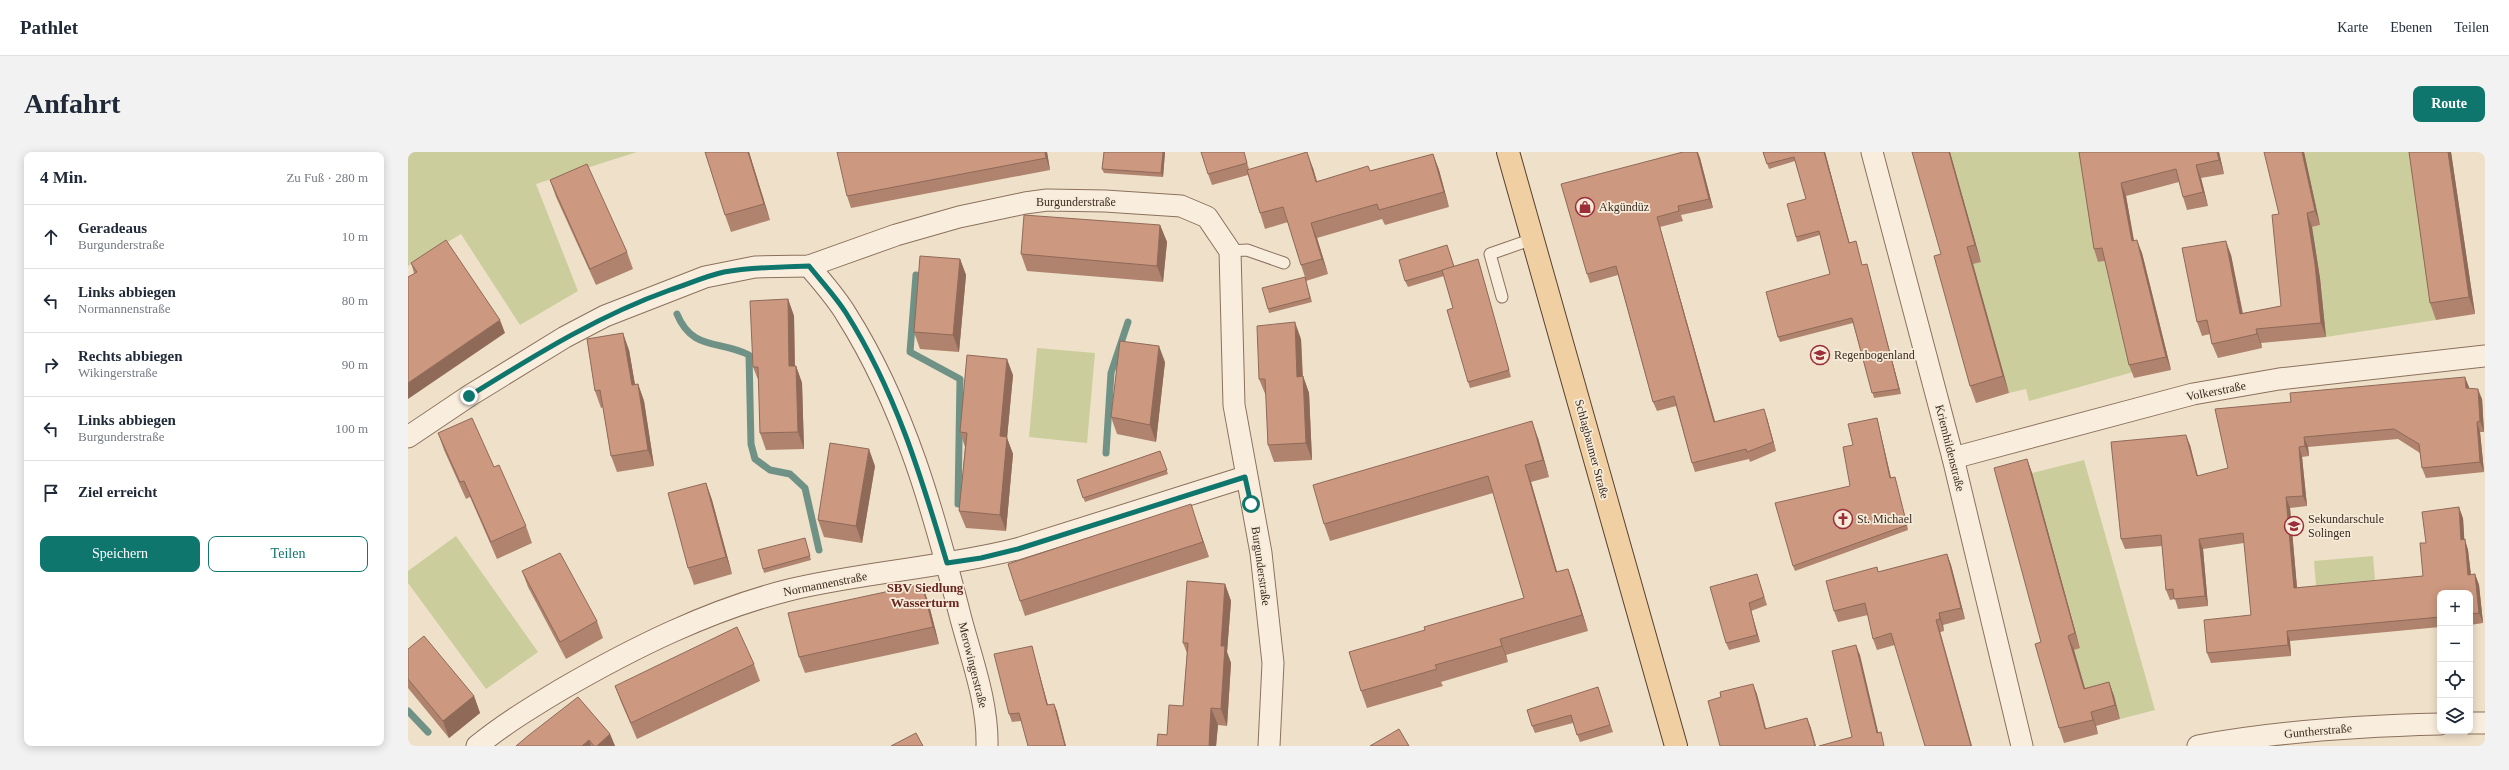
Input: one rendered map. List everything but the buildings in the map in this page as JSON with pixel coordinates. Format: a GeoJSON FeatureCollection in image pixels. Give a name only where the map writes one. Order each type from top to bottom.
{"type":"FeatureCollection","features":[{"type":"Feature","properties":{"kind":"main road","name":"Schlagbaumer Straße"},"geometry":{"type":"LineString","coordinates":[[1508,152],[1676,746]]}},
{"type":"Feature","properties":{"kind":"street","name":"Kriemhildenstraße"},"geometry":{"type":"LineString","coordinates":[[1872,152],[1953,458],[2022,746]]}},
{"type":"Feature","properties":{"kind":"street","name":"Burgunderstraße"},"geometry":{"type":"LineString","coordinates":[[408,438],[469,396],[565,337],[605,316],[654,296],[724,272],[755,267],[809,266],[896,236],[959,217],[1047,200],[1153,203],[1181,206],[1207,217],[1230,251],[1234,405],[1245,477],[1261,553],[1274,662],[1269,746]]}},
{"type":"Feature","properties":{"kind":"street","name":"Merowingerstraße"},"geometry":{"type":"LineString","coordinates":[[809,266],[846,313],[888,391],[916,462],[947,563],[986,711],[988,746]]}},
{"type":"Feature","properties":{"kind":"street","name":"Volkerstraße"},"geometry":{"type":"LineString","coordinates":[[1953,458],[2193,394],[2279,379],[2485,356]]}},
{"type":"Feature","properties":{"kind":"street","name":"Normannenstraße"},"geometry":{"type":"LineString","coordinates":[[477,746],[505,723],[595,670],[666,634],[748,602],[789,590],[981,558],[1018,549],[1245,477]]}},
{"type":"Feature","properties":{"kind":"street"},"geometry":{"type":"LineString","coordinates":[[2473,723],[2485,723]]}},
{"type":"Feature","properties":{"kind":"street","name":"Guntherstraße"},"geometry":{"type":"LineString","coordinates":[[2198,746],[2264,736],[2385,726],[2437,724]]}},
{"type":"Feature","properties":{"kind":"lane"},"geometry":{"type":"LineString","coordinates":[[1502,297],[1490,254],[1533,239]]}},
{"type":"Feature","properties":{"kind":"lane"},"geometry":{"type":"LineString","coordinates":[[1230,251],[1247,250],[1284,263]]}},
{"type":"Feature","properties":{"kind":"green space"},"geometry":{"type":"Polygon","coordinates":[[[408,152],[637,152],[536,184],[578,291],[520,325],[461,234],[408,266],[408,152]]]}},
{"type":"Feature","properties":{"kind":"green space"},"geometry":{"type":"Polygon","coordinates":[[[1950,152],[2082,152],[2098,262],[2106,261],[2133,372],[2029,401],[2026,389],[2009,393],[1973,264],[1981,261],[1950,152]]]}},
{"type":"Feature","properties":{"kind":"green space"},"geometry":{"type":"Polygon","coordinates":[[[2304,152],[2413,152],[2436,320],[2326,337],[2320,277],[2312,227],[2320,225],[2304,152]]]}},
{"type":"Feature","properties":{"kind":"green space"},"geometry":{"type":"Polygon","coordinates":[[[1037,348],[1095,353],[1087,443],[1029,437],[1037,348]]]}},
{"type":"Feature","properties":{"kind":"green space"},"geometry":{"type":"Polygon","coordinates":[[[2084,460],[2155,710],[2120,719],[2114,696],[2089,703],[2074,650],[2080,647],[2032,473],[2084,460]]]}},
{"type":"Feature","properties":{"kind":"green space"},"geometry":{"type":"Polygon","coordinates":[[[456,536],[538,652],[486,689],[408,583],[408,571],[456,536]]]}},
{"type":"Feature","properties":{"kind":"green space"},"geometry":{"type":"Polygon","coordinates":[[[2373,556],[2375,580],[2316,586],[2314,561],[2373,556]]]}},
{"type":"Feature","properties":{"kind":"waterway"},"geometry":{"type":"LineString","coordinates":[[916,275],[910,352],[960,379],[958,504]]}},
{"type":"Feature","properties":{"kind":"waterway"},"geometry":{"type":"LineString","coordinates":[[677,314],[683,326],[690,334],[708,343],[738,350],[749,355],[751,444],[755,459],[770,470],[790,474],[805,488],[819,550]]}},
{"type":"Feature","properties":{"kind":"waterway"},"geometry":{"type":"LineString","coordinates":[[1106,453],[1111,373],[1128,322]]}},
{"type":"Feature","properties":{"kind":"waterway"},"geometry":{"type":"LineString","coordinates":[[408,711],[428,732]]}},
{"type":"Feature","properties":{"kind":"place","name":"Akgündüz"},"geometry":{"type":"Point","coordinates":[1585,207]}},
{"type":"Feature","properties":{"kind":"place","name":"Regenbogenland"},"geometry":{"type":"Point","coordinates":[1820,355]}},
{"type":"Feature","properties":{"kind":"place","name":"St. Michael"},"geometry":{"type":"Point","coordinates":[1843,519]}},
{"type":"Feature","properties":{"kind":"place","name":"Sekundarschule Solingen"},"geometry":{"type":"Point","coordinates":[2294,526]}},
{"type":"Feature","properties":{"kind":"district","name":"SBV Siedlung Wasserturm"},"geometry":{"type":"Point","coordinates":[925,594]}},
{"type":"Feature","properties":{"kind":"route"},"geometry":{"type":"LineString","coordinates":[[469,396],[565,337],[605,316],[654,296],[705,277],[724,272],[755,267],[809,266],[846,313],[888,391],[916,462],[947,563],[981,558],[1018,549],[1245,477],[1251,504]]}}]}
